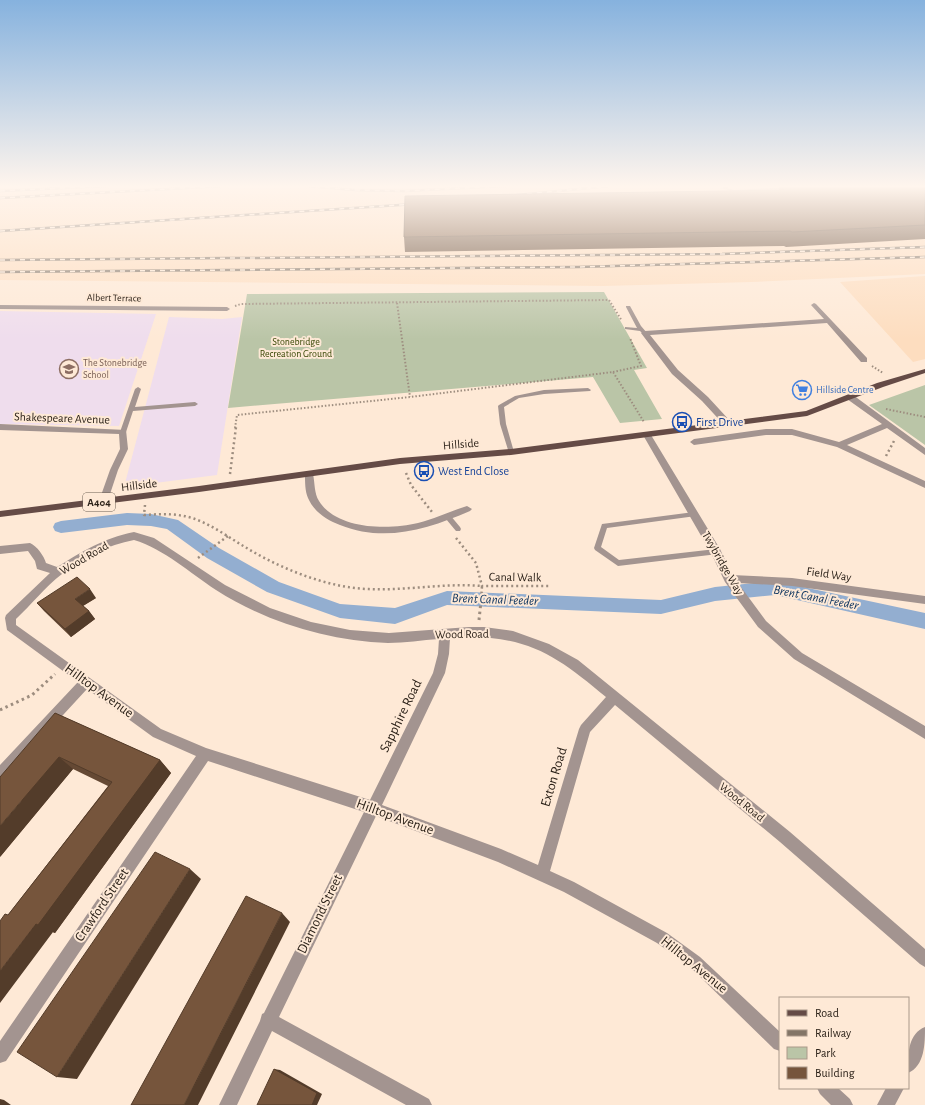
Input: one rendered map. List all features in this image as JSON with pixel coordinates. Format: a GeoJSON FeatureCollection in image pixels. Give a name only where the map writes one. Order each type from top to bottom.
{"type":"FeatureCollection","features":[{"type":"Feature","properties":{"kind":"main road","name":"Hillside"},"geometry":{"type":"LineString","coordinates":[[0,514],[400,461],[511,452],[807,413],[922,372]]}},
{"type":"Feature","properties":{"kind":"street"},"geometry":{"type":"LineString","coordinates":[[814,305],[864,360]]}},
{"type":"Feature","properties":{"kind":"street","name":"Albert Terrace"},"geometry":{"type":"LineString","coordinates":[[0,307],[227,309]]}},
{"type":"Feature","properties":{"kind":"street"},"geometry":{"type":"LineString","coordinates":[[644,331],[828,321]]}},
{"type":"Feature","properties":{"kind":"street"},"geometry":{"type":"LineString","coordinates":[[644,331],[675,372],[705,399],[728,424]]}},
{"type":"Feature","properties":{"kind":"street"},"geometry":{"type":"LineString","coordinates":[[850,397],[925,452]]}},
{"type":"Feature","properties":{"kind":"street"},"geometry":{"type":"LineString","coordinates":[[840,445],[888,425]]}},
{"type":"Feature","properties":{"kind":"street","name":"Shakespeare Avenue"},"geometry":{"type":"LineString","coordinates":[[0,427],[123,432]]}},
{"type":"Feature","properties":{"kind":"street"},"geometry":{"type":"LineString","coordinates":[[104,501],[114,470],[124,449],[123,432]]}},
{"type":"Feature","properties":{"kind":"street"},"geometry":{"type":"LineString","coordinates":[[694,442],[766,432],[792,432],[840,445],[925,485]]}},
{"type":"Feature","properties":{"kind":"street","name":"Twybridge Way"},"geometry":{"type":"LineString","coordinates":[[647,435],[716,552],[731,582],[762,624],[798,656],[925,733]]}},
{"type":"Feature","properties":{"kind":"street"},"geometry":{"type":"LineString","coordinates":[[309,474],[312,496],[318,506],[332,518],[350,527],[384,532],[414,528],[446,518],[467,509]]}},
{"type":"Feature","properties":{"kind":"street","name":"Wood Road"},"geometry":{"type":"LineString","coordinates":[[5,618],[58,571],[98,547],[116,540],[134,536],[151,541],[221,588],[266,611],[311,627],[350,636],[389,638],[469,632],[491,633],[513,636],[545,647],[574,664],[785,837],[925,959]]}},
{"type":"Feature","properties":{"kind":"street"},"geometry":{"type":"LineString","coordinates":[[0,550],[30,547],[40,560],[41,566],[58,571]]}},
{"type":"Feature","properties":{"kind":"street","name":"Field Way"},"geometry":{"type":"LineString","coordinates":[[731,582],[792,582],[925,600]]}},
{"type":"Feature","properties":{"kind":"street","name":"Hilltop Avenue"},"geometry":{"type":"LineString","coordinates":[[5,618],[11,627],[157,733],[205,754],[373,808],[501,856],[569,887],[662,938],[695,962],[779,1042]]}},
{"type":"Feature","properties":{"kind":"street","name":"Sapphire Road"},"geometry":{"type":"LineString","coordinates":[[373,808],[439,673],[444,653],[444,634]]}},
{"type":"Feature","properties":{"kind":"street"},"geometry":{"type":"LineString","coordinates":[[0,774],[59,709],[86,682]]}},
{"type":"Feature","properties":{"kind":"street","name":"Exton Road"},"geometry":{"type":"LineString","coordinates":[[542,875],[585,729],[614,697]]}},
{"type":"Feature","properties":{"kind":"street","name":"Crawford Street"},"geometry":{"type":"LineString","coordinates":[[0,1055],[205,754]]}},
{"type":"Feature","properties":{"kind":"street","name":"Diamond Street"},"geometry":{"type":"LineString","coordinates":[[228,1105],[268,1020],[373,808]]}},
{"type":"Feature","properties":{"kind":"street"},"geometry":{"type":"LineString","coordinates":[[268,1020],[423,1105]]}},
{"type":"Feature","properties":{"kind":"street"},"geometry":{"type":"LineString","coordinates":[[909,1063],[925,1035]]}},
{"type":"Feature","properties":{"kind":"street"},"geometry":{"type":"LineString","coordinates":[[827,1089],[844,1105]]}},
{"type":"Feature","properties":{"kind":"street"},"geometry":{"type":"LineString","coordinates":[[886,1105],[894,1089]]}},
{"type":"Feature","properties":{"kind":"lane"},"geometry":{"type":"LineString","coordinates":[[628,307],[644,331]]}},
{"type":"Feature","properties":{"kind":"lane"},"geometry":{"type":"LineString","coordinates":[[627,328],[644,331]]}},
{"type":"Feature","properties":{"kind":"lane"},"geometry":{"type":"LineString","coordinates":[[123,432],[138,389]]}},
{"type":"Feature","properties":{"kind":"lane"},"geometry":{"type":"LineString","coordinates":[[511,452],[503,424],[501,406],[517,397],[544,392],[588,390]]}},
{"type":"Feature","properties":{"kind":"lane"},"geometry":{"type":"LineString","coordinates":[[131,408],[195,404]]}},
{"type":"Feature","properties":{"kind":"lane"},"geometry":{"type":"LineString","coordinates":[[694,514],[604,526],[597,548],[618,563],[716,552]]}},
{"type":"Feature","properties":{"kind":"lane"},"geometry":{"type":"LineString","coordinates":[[446,518],[458,529]]}},
{"type":"Feature","properties":{"kind":"path"},"geometry":{"type":"LineString","coordinates":[[227,309],[241,304],[397,304],[609,300],[627,328],[641,366],[613,372],[410,397],[237,415],[230,475]]}},
{"type":"Feature","properties":{"kind":"path"},"geometry":{"type":"LineString","coordinates":[[397,304],[410,397]]}},
{"type":"Feature","properties":{"kind":"path"},"geometry":{"type":"LineString","coordinates":[[613,372],[644,422]]}},
{"type":"Feature","properties":{"kind":"path"},"geometry":{"type":"LineString","coordinates":[[870,412],[884,408],[925,417]]}},
{"type":"Feature","properties":{"kind":"path"},"geometry":{"type":"LineString","coordinates":[[883,464],[898,432]]}},
{"type":"Feature","properties":{"kind":"path"},"geometry":{"type":"LineString","coordinates":[[406,473],[411,485],[435,515],[446,518]]}},
{"type":"Feature","properties":{"kind":"path"},"geometry":{"type":"LineString","coordinates":[[144,508],[144,515],[168,513],[183,514],[197,518],[210,524],[255,553],[311,578],[339,585],[370,588],[412,589],[447,585],[482,586]]}},
{"type":"Feature","properties":{"kind":"path"},"geometry":{"type":"LineString","coordinates":[[203,555],[228,536]]}},
{"type":"Feature","properties":{"kind":"path","name":"Canal Walk"},"geometry":{"type":"LineString","coordinates":[[465,550],[476,563],[482,586],[480,606]]}},
{"type":"Feature","properties":{"kind":"path","name":"Canal Walk"},"geometry":{"type":"LineString","coordinates":[[482,586],[548,586]]}},
{"type":"Feature","properties":{"kind":"path"},"geometry":{"type":"LineString","coordinates":[[0,710],[32,695],[64,666]]}},
{"type":"Feature","properties":{"kind":"shaded area"},"geometry":{"type":"Polygon","coordinates":[[[0,237],[925,237],[925,274],[752,282],[603,286],[0,280],[0,237]]]}},
{"type":"Feature","properties":{"kind":"shaded area"},"geometry":{"type":"Polygon","coordinates":[[[925,276],[925,359],[913,362],[840,282],[925,276]]]}},
{"type":"Feature","properties":{"kind":"shaded area","name":"The Stonebridge School"},"geometry":{"type":"Polygon","coordinates":[[[0,311],[156,314],[119,426],[0,424],[0,311]]]}},
{"type":"Feature","properties":{"kind":"shaded area"},"geometry":{"type":"Polygon","coordinates":[[[169,317],[222,319],[242,317],[217,475],[124,487],[169,317]]]}},
{"type":"Feature","properties":{"kind":"green space","name":"Stonebridge Recreation Ground"},"geometry":{"type":"Polygon","coordinates":[[[604,292],[647,368],[634,370],[662,419],[620,423],[593,377],[228,408],[247,294],[604,292]]]}},
{"type":"Feature","properties":{"kind":"green space"},"geometry":{"type":"Polygon","coordinates":[[[925,385],[925,445],[869,405],[925,385]]]}},
{"type":"Feature","properties":{"kind":"building"},"geometry":{"type":"Polygon","coordinates":[[[77,577],[90,589],[75,599],[89,611],[65,629],[37,603],[77,577]]]}},
{"type":"Feature","properties":{"kind":"building"},"geometry":{"type":"Polygon","coordinates":[[[55,713],[160,760],[38,925],[36,924],[0,971],[0,921],[5,914],[8,915],[112,782],[59,757],[0,826],[0,777],[55,713]]]}},
{"type":"Feature","properties":{"kind":"building"},"geometry":{"type":"Polygon","coordinates":[[[155,852],[190,869],[57,1077],[17,1052],[155,852]]]}},
{"type":"Feature","properties":{"kind":"building"},"geometry":{"type":"Polygon","coordinates":[[[246,896],[282,913],[184,1105],[131,1105],[246,896]]]}},
{"type":"Feature","properties":{"kind":"building"},"geometry":{"type":"Polygon","coordinates":[[[274,1069],[317,1093],[312,1105],[257,1105],[274,1069]]]}},
{"type":"Feature","properties":{"kind":"waterway","name":"Brent Canal Feeder"},"geometry":{"type":"LineString","coordinates":[[61,527],[127,519],[151,520],[172,524],[213,553],[273,587],[340,611],[395,616],[447,598],[661,607],[715,594],[775,588],[925,621]]}},
{"type":"Feature","properties":{"kind":"railway"},"geometry":{"type":"LineString","coordinates":[[0,260],[722,254],[925,247]]}},
{"type":"Feature","properties":{"kind":"railway"},"geometry":{"type":"LineString","coordinates":[[0,272],[578,267],[925,257]]}},
{"type":"Feature","properties":{"kind":"place","name":"The Stonebridge School"},"geometry":{"type":"Point","coordinates":[69,369]}},
{"type":"Feature","properties":{"kind":"place","name":"Hillside Centre"},"geometry":{"type":"Point","coordinates":[802,390]}},
{"type":"Feature","properties":{"kind":"place","name":"First Drive"},"geometry":{"type":"Point","coordinates":[682,422]}},
{"type":"Feature","properties":{"kind":"place","name":"West End Close"},"geometry":{"type":"Point","coordinates":[424,471]}}]}
